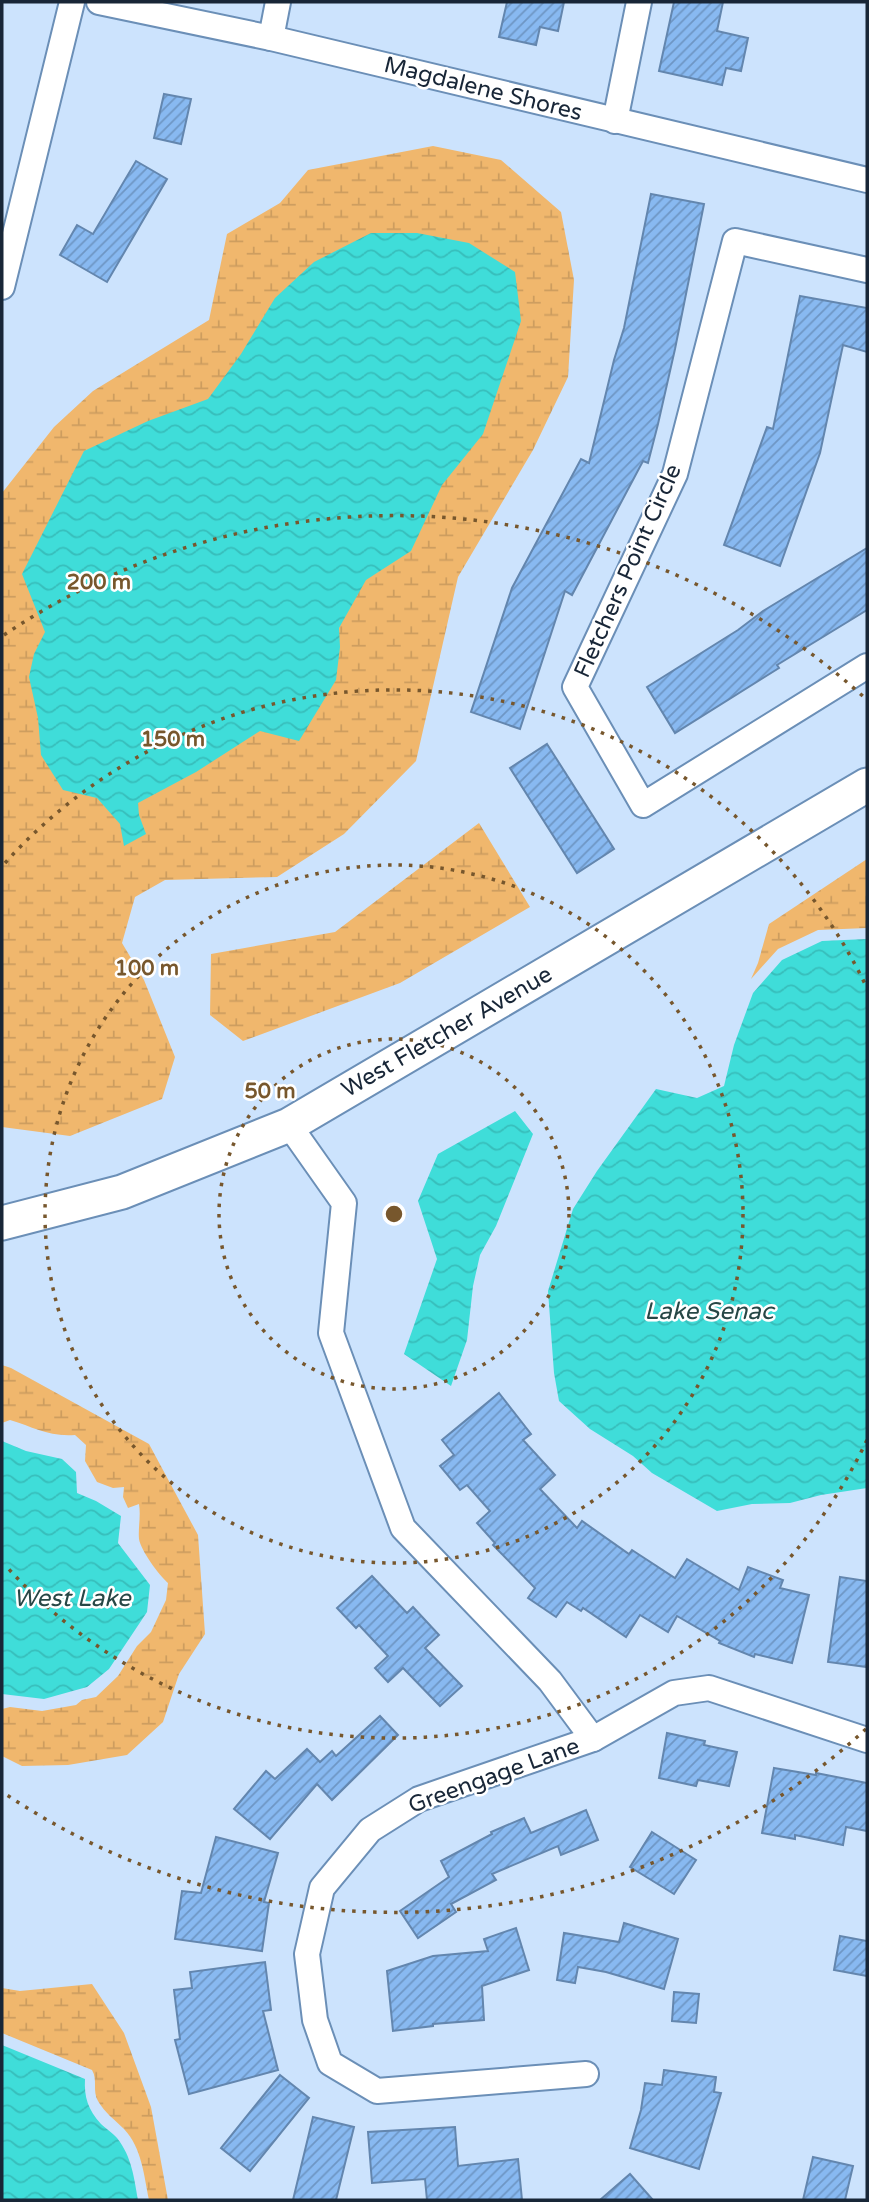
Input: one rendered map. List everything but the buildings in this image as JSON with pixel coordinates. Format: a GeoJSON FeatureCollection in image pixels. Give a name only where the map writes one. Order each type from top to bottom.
{"type":"FeatureCollection","features":[{"type":"Feature","properties":{"kind":"main road","name":"West Fletcher Avenue"},"geometry":{"type":"LineString","coordinates":[[2,1223],[122,1192],[289,1125],[867,785]]}},
{"type":"Feature","properties":{"kind":"street"},"geometry":{"type":"LineString","coordinates":[[3,277],[72,2]]}},
{"type":"Feature","properties":{"kind":"street","name":"Magdalene Shores"},"geometry":{"type":"LineString","coordinates":[[99,2],[271,38],[867,180]]}},
{"type":"Feature","properties":{"kind":"street"},"geometry":{"type":"LineString","coordinates":[[271,38],[278,2]]}},
{"type":"Feature","properties":{"kind":"street"},"geometry":{"type":"LineString","coordinates":[[615,121],[639,2]]}},
{"type":"Feature","properties":{"kind":"street","name":"Fletchers Point Circle"},"geometry":{"type":"LineString","coordinates":[[867,271],[735,241],[675,474],[575,687],[643,804],[867,666]]}},
{"type":"Feature","properties":{"kind":"street","name":"Greengage Lane"},"geometry":{"type":"LineString","coordinates":[[289,1125],[344,1203],[331,1333],[403,1528],[550,1681],[593,1739],[419,1799],[370,1830],[322,1888],[307,1954],[315,2020],[330,2063],[377,2091],[586,2074]]}},
{"type":"Feature","properties":{"kind":"street"},"geometry":{"type":"LineString","coordinates":[[593,1739],[674,1693],[709,1688],[867,1740]]}},
{"type":"Feature","properties":{"kind":"green space"},"geometry":{"type":"Polygon","coordinates":[[[433,146],[501,160],[561,212],[574,280],[568,377],[533,450],[458,577],[416,761],[344,834],[277,877],[165,880],[135,897],[122,943],[144,980],[175,1057],[162,1099],[70,1136],[2,1127],[2,493],[54,427],[93,391],[209,320],[227,234],[280,203],[308,170],[433,146]]]}},
{"type":"Feature","properties":{"kind":"green space"},"geometry":{"type":"Polygon","coordinates":[[[479,823],[530,907],[400,983],[243,1041],[210,1015],[211,954],[335,932],[479,823]]]}},
{"type":"Feature","properties":{"kind":"green space"},"geometry":{"type":"Polygon","coordinates":[[[867,859],[867,928],[818,930],[778,949],[751,979],[769,924],[867,859]]]}},
{"type":"Feature","properties":{"kind":"green space"},"geometry":{"type":"Polygon","coordinates":[[[2,1365],[149,1444],[198,1535],[205,1634],[179,1674],[163,1722],[127,1755],[68,1765],[22,1766],[2,1756],[2,1709],[10,1707],[42,1711],[76,1705],[82,1700],[96,1697],[118,1676],[137,1646],[151,1632],[166,1600],[168,1583],[140,1544],[139,1504],[128,1508],[123,1497],[124,1487],[113,1488],[97,1482],[85,1461],[86,1445],[75,1435],[49,1433],[10,1420],[2,1423],[2,1365]]]}},
{"type":"Feature","properties":{"kind":"green space"},"geometry":{"type":"Polygon","coordinates":[[[92,1984],[124,2033],[151,2107],[168,2200],[149,2200],[135,2145],[98,2101],[92,2070],[2,2033],[2,1988],[20,1991],[92,1984]]]}},
{"type":"Feature","properties":{"kind":"water"},"geometry":{"type":"Polygon","coordinates":[[[371,233],[417,233],[469,243],[515,272],[521,321],[483,434],[442,485],[411,551],[366,580],[339,628],[336,680],[299,741],[260,731],[196,772],[138,803],[146,834],[124,846],[120,824],[97,798],[63,790],[41,755],[38,718],[29,677],[34,654],[45,632],[22,574],[84,451],[148,421],[208,399],[241,354],[275,298],[314,262],[371,233]]]}},
{"type":"Feature","properties":{"kind":"water","name":"Lake Senac"},"geometry":{"type":"Polygon","coordinates":[[[867,939],[867,1488],[790,1503],[752,1504],[717,1511],[652,1473],[633,1456],[590,1429],[559,1401],[554,1373],[548,1291],[573,1209],[656,1089],[697,1098],[724,1086],[734,1045],[753,993],[782,960],[822,941],[867,939]]]}},
{"type":"Feature","properties":{"kind":"water"},"geometry":{"type":"Polygon","coordinates":[[[515,1111],[533,1134],[496,1226],[480,1255],[473,1286],[467,1340],[451,1386],[404,1354],[437,1259],[418,1201],[438,1154],[515,1111]]]}},
{"type":"Feature","properties":{"kind":"water","name":"West Lake"},"geometry":{"type":"Polygon","coordinates":[[[2,1441],[26,1451],[62,1459],[76,1472],[77,1493],[121,1516],[118,1543],[150,1585],[147,1612],[109,1669],[87,1687],[44,1699],[2,1694],[2,1441]]]}},
{"type":"Feature","properties":{"kind":"water"},"geometry":{"type":"Polygon","coordinates":[[[2,2045],[85,2079],[86,2097],[93,2114],[117,2138],[126,2153],[132,2168],[138,2200],[2,2200],[2,2045]]]}}]}
